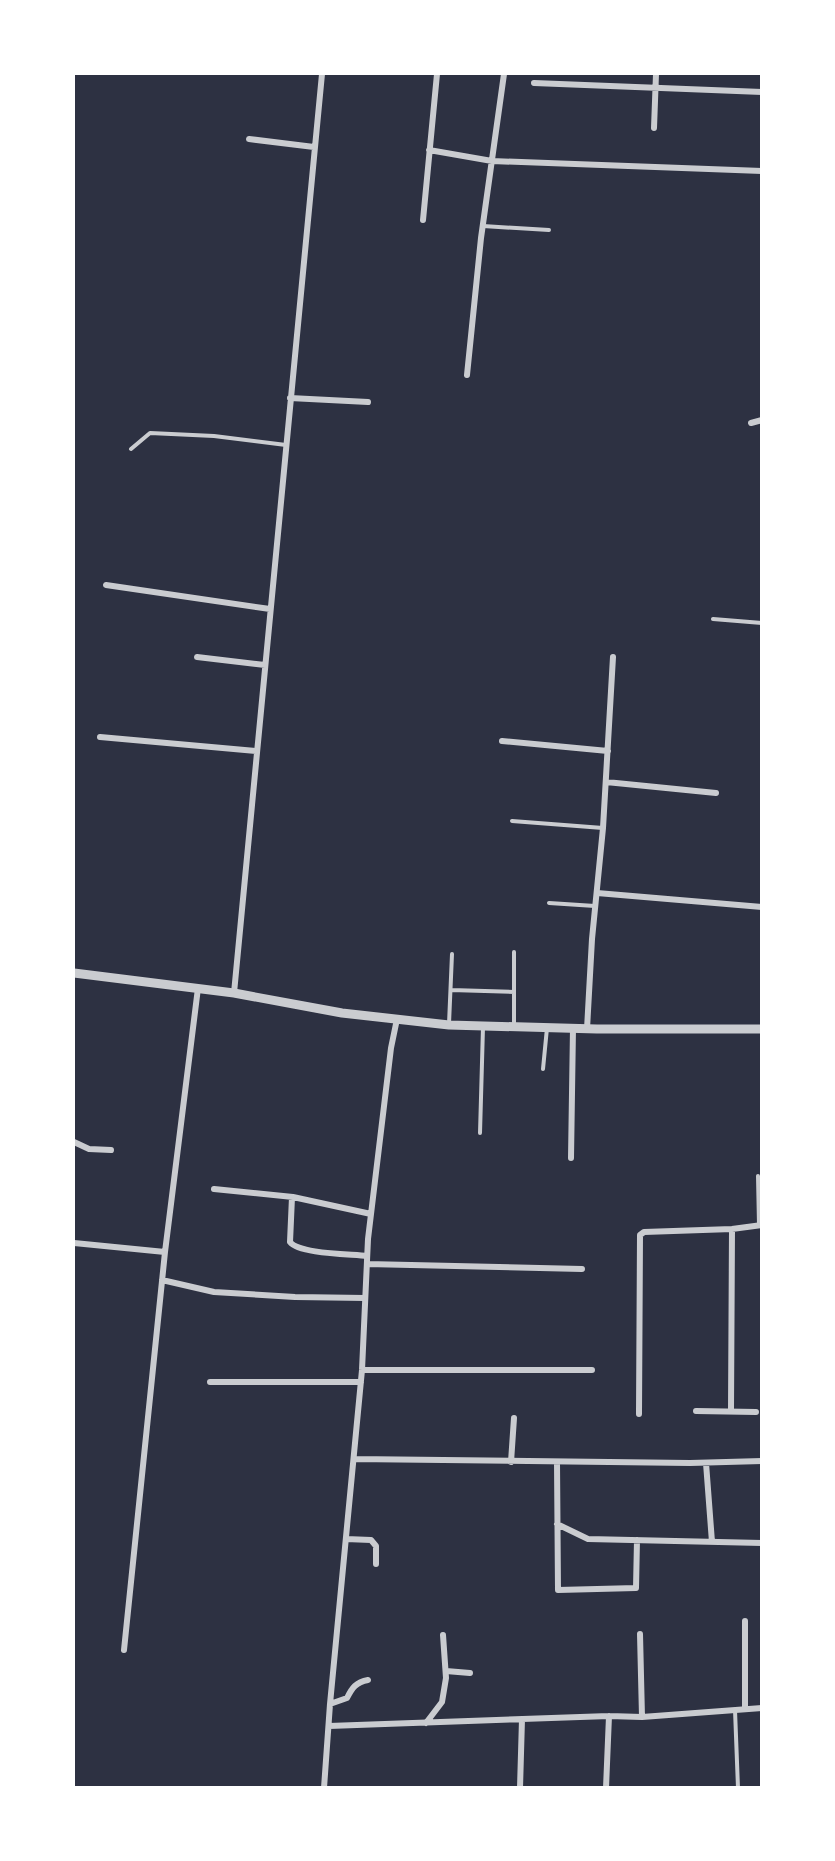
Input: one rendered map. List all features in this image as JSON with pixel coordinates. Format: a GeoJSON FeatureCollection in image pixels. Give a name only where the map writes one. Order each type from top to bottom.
{"type":"FeatureCollection","features":[{"type":"Feature","properties":{"kind":"street"},"geometry":{"type":"LineString","coordinates":[[234,993],[322,74]]}},
{"type":"Feature","properties":{"kind":"street"},"geometry":{"type":"LineString","coordinates":[[423,220],[437,74]]}},
{"type":"Feature","properties":{"kind":"street"},"geometry":{"type":"LineString","coordinates":[[467,375],[483,226],[504,74]]}},
{"type":"Feature","properties":{"kind":"street"},"geometry":{"type":"LineString","coordinates":[[654,128],[656,74]]}},
{"type":"Feature","properties":{"kind":"street"},"geometry":{"type":"LineString","coordinates":[[534,83],[762,92]]}},
{"type":"Feature","properties":{"kind":"street"},"geometry":{"type":"LineString","coordinates":[[249,139],[314,147]]}},
{"type":"Feature","properties":{"kind":"street"},"geometry":{"type":"LineString","coordinates":[[429,150],[492,161],[762,171]]}},
{"type":"Feature","properties":{"kind":"street"},"geometry":{"type":"LineString","coordinates":[[290,398],[368,402]]}},
{"type":"Feature","properties":{"kind":"street"},"geometry":{"type":"LineString","coordinates":[[751,423],[762,420]]}},
{"type":"Feature","properties":{"kind":"street"},"geometry":{"type":"LineString","coordinates":[[106,585],[270,609]]}},
{"type":"Feature","properties":{"kind":"street"},"geometry":{"type":"LineString","coordinates":[[197,657],[264,665]]}},
{"type":"Feature","properties":{"kind":"street"},"geometry":{"type":"LineString","coordinates":[[587,1029],[603,828],[613,657]]}},
{"type":"Feature","properties":{"kind":"street"},"geometry":{"type":"LineString","coordinates":[[100,737],[256,751]]}},
{"type":"Feature","properties":{"kind":"street"},"geometry":{"type":"LineString","coordinates":[[502,741],[608,751]]}},
{"type":"Feature","properties":{"kind":"street"},"geometry":{"type":"LineString","coordinates":[[606,782],[716,793]]}},
{"type":"Feature","properties":{"kind":"street"},"geometry":{"type":"LineString","coordinates":[[597,893],[762,907]]}},
{"type":"Feature","properties":{"kind":"street"},"geometry":{"type":"LineString","coordinates":[[74,974],[198,988],[342,1012],[449,1025],[587,1029],[762,1029]]}},
{"type":"Feature","properties":{"kind":"street"},"geometry":{"type":"LineString","coordinates":[[124,1650],[165,1252],[198,988]]}},
{"type":"Feature","properties":{"kind":"street"},"geometry":{"type":"LineString","coordinates":[[324,1788],[362,1370],[367,1256],[391,1048],[397,1019]]}},
{"type":"Feature","properties":{"kind":"street"},"geometry":{"type":"LineString","coordinates":[[571,1158],[573,1028]]}},
{"type":"Feature","properties":{"kind":"street"},"geometry":{"type":"LineString","coordinates":[[74,1142],[89,1149],[111,1150]]}},
{"type":"Feature","properties":{"kind":"street"},"geometry":{"type":"LineString","coordinates":[[214,1189],[292,1197],[371,1214]]}},
{"type":"Feature","properties":{"kind":"street"},"geometry":{"type":"LineString","coordinates":[[292,1197],[290,1242],[293,1246],[307,1250],[367,1256]]}},
{"type":"Feature","properties":{"kind":"street"},"geometry":{"type":"LineString","coordinates":[[639,1414],[640,1235],[644,1232],[732,1229],[760,1225]]}},
{"type":"Feature","properties":{"kind":"street"},"geometry":{"type":"LineString","coordinates":[[731,1410],[732,1229]]}},
{"type":"Feature","properties":{"kind":"street"},"geometry":{"type":"LineString","coordinates":[[74,1243],[165,1252]]}},
{"type":"Feature","properties":{"kind":"street"},"geometry":{"type":"LineString","coordinates":[[367,1264],[582,1269]]}},
{"type":"Feature","properties":{"kind":"street"},"geometry":{"type":"LineString","coordinates":[[162,1280],[214,1292],[365,1298]]}},
{"type":"Feature","properties":{"kind":"street"},"geometry":{"type":"LineString","coordinates":[[362,1370],[592,1370]]}},
{"type":"Feature","properties":{"kind":"street"},"geometry":{"type":"LineString","coordinates":[[210,1382],[361,1382]]}},
{"type":"Feature","properties":{"kind":"street"},"geometry":{"type":"LineString","coordinates":[[696,1411],[756,1412]]}},
{"type":"Feature","properties":{"kind":"street"},"geometry":{"type":"LineString","coordinates":[[511,1462],[514,1418]]}},
{"type":"Feature","properties":{"kind":"street"},"geometry":{"type":"LineString","coordinates":[[354,1459],[706,1463],[762,1461]]}},
{"type":"Feature","properties":{"kind":"street"},"geometry":{"type":"LineString","coordinates":[[557,1462],[558,1590],[636,1588],[637,1540]]}},
{"type":"Feature","properties":{"kind":"street"},"geometry":{"type":"LineString","coordinates":[[706,1463],[712,1542]]}},
{"type":"Feature","properties":{"kind":"street"},"geometry":{"type":"LineString","coordinates":[[557,1524],[588,1539],[762,1543]]}},
{"type":"Feature","properties":{"kind":"street"},"geometry":{"type":"LineString","coordinates":[[346,1539],[371,1540],[376,1546],[376,1564]]}},
{"type":"Feature","properties":{"kind":"street"},"geometry":{"type":"LineString","coordinates":[[745,1621],[745,1709]]}},
{"type":"Feature","properties":{"kind":"street"},"geometry":{"type":"LineString","coordinates":[[426,1723],[442,1702],[446,1671],[442,1635]]}},
{"type":"Feature","properties":{"kind":"street"},"geometry":{"type":"LineString","coordinates":[[640,1635],[642,1717]]}},
{"type":"Feature","properties":{"kind":"street"},"geometry":{"type":"LineString","coordinates":[[446,1671],[470,1673]]}},
{"type":"Feature","properties":{"kind":"street"},"geometry":{"type":"LineString","coordinates":[[330,1704],[347,1698],[353,1686],[368,1680]]}},
{"type":"Feature","properties":{"kind":"street"},"geometry":{"type":"LineString","coordinates":[[329,1726],[609,1716],[642,1717],[762,1708]]}},
{"type":"Feature","properties":{"kind":"street"},"geometry":{"type":"LineString","coordinates":[[606,1788],[609,1716]]}},
{"type":"Feature","properties":{"kind":"street"},"geometry":{"type":"LineString","coordinates":[[520,1788],[522,1719]]}},
{"type":"Feature","properties":{"kind":"lane"},"geometry":{"type":"LineString","coordinates":[[483,226],[549,230]]}},
{"type":"Feature","properties":{"kind":"lane"},"geometry":{"type":"LineString","coordinates":[[131,448],[150,433],[214,436],[285,445]]}},
{"type":"Feature","properties":{"kind":"lane"},"geometry":{"type":"LineString","coordinates":[[713,619],[762,623]]}},
{"type":"Feature","properties":{"kind":"lane"},"geometry":{"type":"LineString","coordinates":[[512,821],[603,828]]}},
{"type":"Feature","properties":{"kind":"lane"},"geometry":{"type":"LineString","coordinates":[[549,903],[596,906]]}},
{"type":"Feature","properties":{"kind":"lane"},"geometry":{"type":"LineString","coordinates":[[514,952],[514,1027]]}},
{"type":"Feature","properties":{"kind":"lane"},"geometry":{"type":"LineString","coordinates":[[449,1025],[452,954]]}},
{"type":"Feature","properties":{"kind":"lane"},"geometry":{"type":"LineString","coordinates":[[451,990],[514,992]]}},
{"type":"Feature","properties":{"kind":"lane"},"geometry":{"type":"LineString","coordinates":[[480,1133],[483,1026]]}},
{"type":"Feature","properties":{"kind":"lane"},"geometry":{"type":"LineString","coordinates":[[543,1069],[547,1028]]}},
{"type":"Feature","properties":{"kind":"lane"},"geometry":{"type":"LineString","coordinates":[[758,1176],[760,1225]]}},
{"type":"Feature","properties":{"kind":"lane"},"geometry":{"type":"LineString","coordinates":[[735,1709],[738,1788]]}}]}
